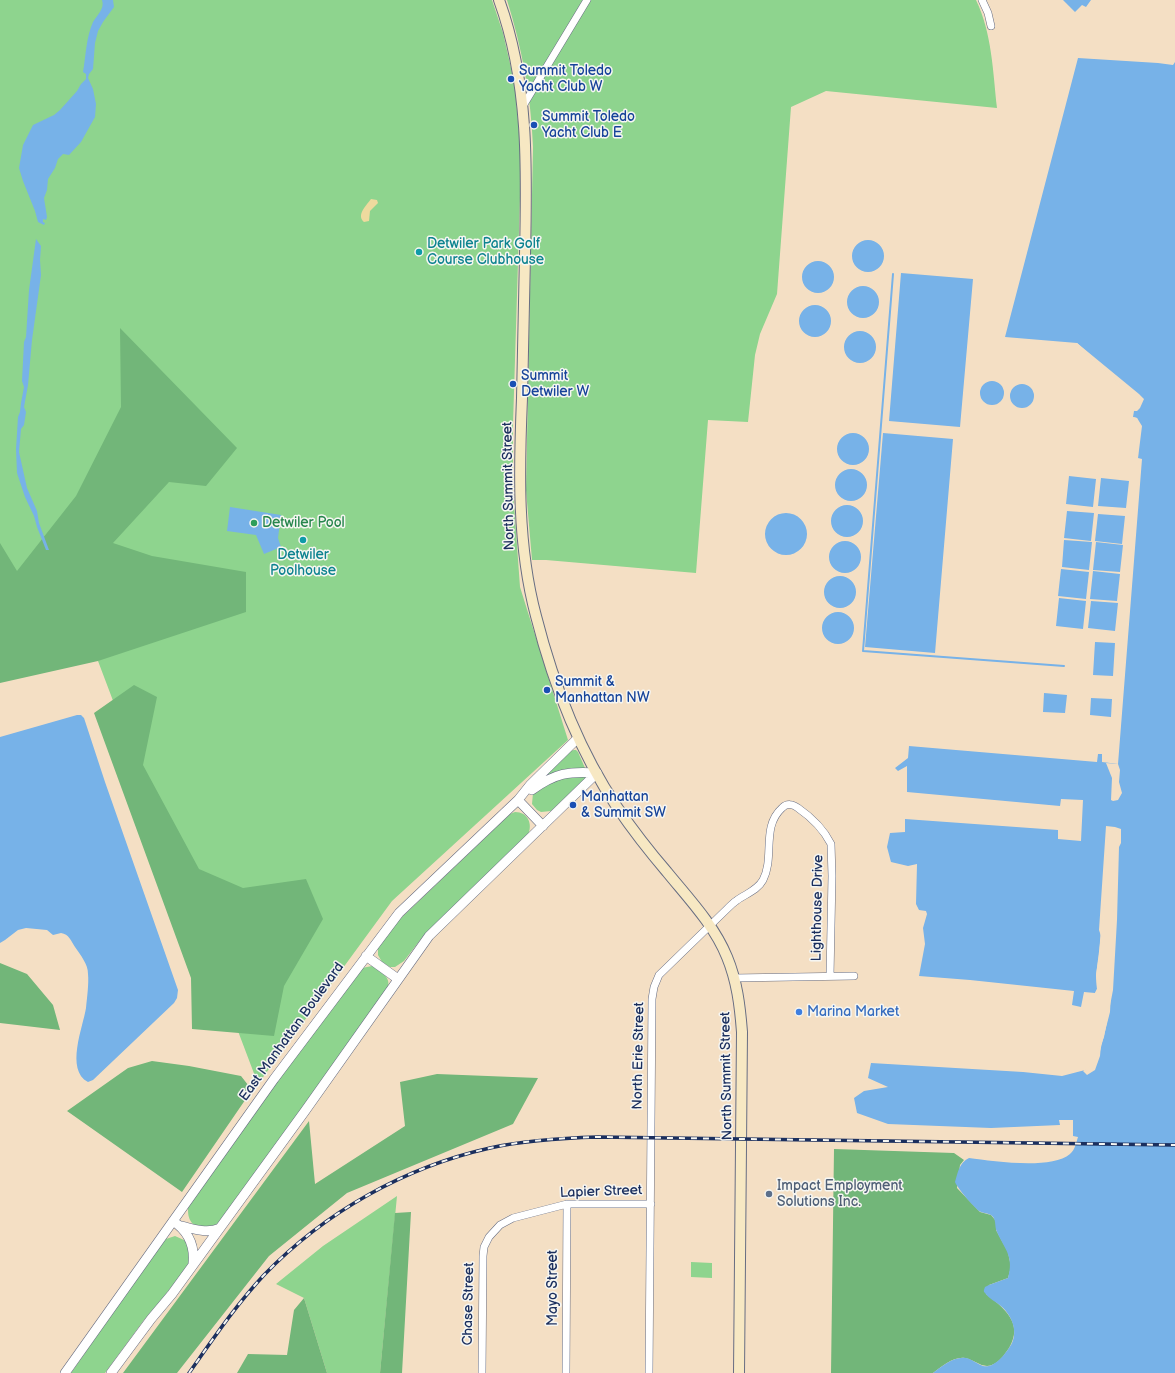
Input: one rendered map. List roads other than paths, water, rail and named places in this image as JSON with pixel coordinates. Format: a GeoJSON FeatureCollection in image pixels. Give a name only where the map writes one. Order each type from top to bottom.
{"type":"FeatureCollection","features":[{"type":"Feature","properties":{"kind":"main road","name":"North Summit Street"},"geometry":{"type":"LineString","coordinates":[[499,0],[514,52],[523,106],[526,139],[527,190],[520,439],[520,502],[530,590],[552,673],[578,738],[610,796],[630,825],[710,926],[726,954],[734,978],[740,1007],[742,1032],[740,1373]]}},
{"type":"Feature","properties":{"kind":"street"},"geometry":{"type":"LineString","coordinates":[[523,106],[587,0]]}},
{"type":"Feature","properties":{"kind":"street"},"geometry":{"type":"LineString","coordinates":[[982,0],[988,13],[990,26]]}},
{"type":"Feature","properties":{"kind":"street","name":"East Manhattan Boulevard"},"geometry":{"type":"LineString","coordinates":[[65,1373],[278,1073],[399,913],[518,800],[530,785],[578,738]]}},
{"type":"Feature","properties":{"kind":"street"},"geometry":{"type":"LineString","coordinates":[[543,826],[518,800],[545,780],[564,773],[597,773]]}},
{"type":"Feature","properties":{"kind":"street"},"geometry":{"type":"LineString","coordinates":[[111,1373],[150,1319],[172,1294],[305,1111],[420,947],[434,930],[597,773]]}},
{"type":"Feature","properties":{"kind":"street","name":"North Erie Street"},"geometry":{"type":"LineString","coordinates":[[649,1373],[652,999],[654,987],[658,975],[736,901],[752,891],[762,881],[768,862],[770,830],[774,816],[784,805],[791,804],[797,806]]}},
{"type":"Feature","properties":{"kind":"street","name":"Lighthouse Drive"},"geometry":{"type":"LineString","coordinates":[[797,806],[815,822],[829,839],[832,849],[830,976]]}},
{"type":"Feature","properties":{"kind":"street"},"geometry":{"type":"LineString","coordinates":[[366,956],[398,979]]}},
{"type":"Feature","properties":{"kind":"street"},"geometry":{"type":"LineString","coordinates":[[734,978],[854,976]]}},
{"type":"Feature","properties":{"kind":"street","name":"Lapier Street"},"geometry":{"type":"LineString","coordinates":[[489,1237],[500,1225],[513,1218],[567,1204],[651,1204]]}},
{"type":"Feature","properties":{"kind":"street","name":"Mayo Street"},"geometry":{"type":"LineString","coordinates":[[566,1373],[567,1204]]}},
{"type":"Feature","properties":{"kind":"street"},"geometry":{"type":"LineString","coordinates":[[173,1221],[181,1226],[207,1232],[220,1228]]}},
{"type":"Feature","properties":{"kind":"street"},"geometry":{"type":"LineString","coordinates":[[181,1226],[190,1241],[194,1252],[193,1265]]}},
{"type":"Feature","properties":{"kind":"street","name":"Chase Street"},"geometry":{"type":"LineString","coordinates":[[482,1373],[483,1256],[484,1247],[489,1237]]}},
{"type":"Feature","properties":{"kind":"water"},"geometry":{"type":"Polygon","coordinates":[[[102,0],[113,0],[114,7],[98,31],[95,43],[93,69],[88,78],[93,89],[96,104],[95,117],[81,142],[69,155],[63,154],[58,159],[55,168],[48,179],[47,190],[44,198],[47,217],[46,220],[43,219],[43,222],[45,223],[44,225],[38,222],[19,168],[23,145],[33,125],[54,115],[60,110],[86,79],[86,74],[83,72],[88,40],[93,22],[102,9],[102,0]]]}},
{"type":"Feature","properties":{"kind":"water"},"geometry":{"type":"Polygon","coordinates":[[[1063,0],[1091,0],[1086,7],[1082,5],[1075,12],[1063,0]]]}},
{"type":"Feature","properties":{"kind":"water"},"geometry":{"type":"Polygon","coordinates":[[[1078,58],[1173,65],[1175,62],[1175,1373],[933,1373],[948,1362],[961,1358],[966,1358],[983,1366],[992,1365],[1004,1355],[1014,1338],[1014,1328],[1011,1318],[1000,1305],[984,1292],[985,1287],[1008,1278],[1010,1264],[1008,1254],[997,1232],[993,1217],[976,1209],[962,1193],[955,1182],[961,1165],[969,1158],[1021,1163],[1050,1162],[1061,1159],[1070,1154],[1078,1137],[1073,1136],[1073,1120],[1059,1120],[1060,1125],[991,1128],[888,1124],[857,1113],[854,1098],[864,1091],[888,1087],[868,1078],[871,1063],[1023,1072],[1062,1076],[1089,1069],[1097,1063],[1110,1012],[1119,830],[1108,828],[1099,955],[1096,975],[1097,989],[1095,993],[1084,992],[1081,1007],[1072,1005],[1074,991],[919,976],[925,944],[923,928],[927,914],[926,911],[919,910],[916,904],[917,864],[908,866],[891,862],[887,847],[890,833],[905,832],[905,819],[1058,830],[1058,839],[1081,841],[1083,800],[1061,799],[1060,806],[907,792],[907,766],[898,771],[895,768],[908,758],[909,746],[1097,762],[1098,754],[1102,754],[1102,762],[1118,764],[1142,459],[1138,458],[1139,423],[1137,418],[1133,417],[1139,399],[1077,343],[1005,337],[1078,58]]]}},
{"type":"Feature","properties":{"kind":"water"},"geometry":{"type":"Polygon","coordinates":[[[36,239],[41,246],[41,275],[24,407],[26,412],[24,425],[21,429],[19,452],[27,488],[37,511],[39,523],[49,550],[46,550],[17,473],[16,449],[18,417],[24,387],[22,381],[24,342],[26,337],[29,290],[36,239]]]}},
{"type":"Feature","properties":{"kind":"water"},"geometry":{"type":"Polygon","coordinates":[[[865,240],[871,240],[880,244],[884,256],[880,268],[871,272],[865,272],[856,268],[852,259],[852,253],[856,244],[865,240]]]}},
{"type":"Feature","properties":{"kind":"water"},"geometry":{"type":"Polygon","coordinates":[[[815,261],[821,261],[830,265],[834,277],[830,289],[821,293],[815,293],[806,289],[802,280],[802,274],[806,265],[815,261]]]}},
{"type":"Feature","properties":{"kind":"water"},"geometry":{"type":"Polygon","coordinates":[[[901,273],[973,279],[960,427],[889,421],[901,273]]]}},
{"type":"Feature","properties":{"kind":"water"},"geometry":{"type":"Polygon","coordinates":[[[860,286],[866,286],[875,290],[879,302],[875,314],[866,318],[860,318],[851,314],[847,305],[847,299],[851,290],[860,286]]]}},
{"type":"Feature","properties":{"kind":"water"},"geometry":{"type":"Polygon","coordinates":[[[812,305],[818,305],[827,309],[831,321],[827,333],[818,337],[812,337],[803,333],[799,324],[799,318],[803,309],[812,305]]]}},
{"type":"Feature","properties":{"kind":"water"},"geometry":{"type":"Polygon","coordinates":[[[857,331],[863,331],[872,335],[876,347],[872,359],[863,363],[857,363],[848,359],[844,350],[844,344],[848,335],[857,331]]]}},
{"type":"Feature","properties":{"kind":"water"},"geometry":{"type":"Polygon","coordinates":[[[987,381],[997,381],[1004,388],[1004,398],[997,405],[987,405],[980,398],[980,388],[987,381]]]}},
{"type":"Feature","properties":{"kind":"water"},"geometry":{"type":"Polygon","coordinates":[[[1017,384],[1027,384],[1034,391],[1034,401],[1027,408],[1017,408],[1010,401],[1010,391],[1017,384]]]}},
{"type":"Feature","properties":{"kind":"water"},"geometry":{"type":"Polygon","coordinates":[[[850,433],[856,433],[865,437],[869,449],[865,461],[856,465],[850,465],[841,461],[837,452],[837,446],[841,437],[850,433]]]}},
{"type":"Feature","properties":{"kind":"water"},"geometry":{"type":"Polygon","coordinates":[[[883,433],[953,439],[935,653],[865,647],[883,433]]]}},
{"type":"Feature","properties":{"kind":"water"},"geometry":{"type":"Polygon","coordinates":[[[848,469],[854,469],[863,473],[867,485],[863,497],[854,501],[848,501],[839,497],[835,488],[835,482],[839,473],[848,469]]]}},
{"type":"Feature","properties":{"kind":"water"},"geometry":{"type":"Polygon","coordinates":[[[1069,476],[1096,479],[1093,507],[1066,504],[1069,476]]]}},
{"type":"Feature","properties":{"kind":"water"},"geometry":{"type":"Polygon","coordinates":[[[1101,478],[1129,481],[1126,508],[1098,506],[1101,478]]]}},
{"type":"Feature","properties":{"kind":"water"},"geometry":{"type":"Polygon","coordinates":[[[844,505],[850,505],[859,509],[863,521],[859,533],[850,537],[844,537],[835,533],[831,524],[831,518],[835,509],[844,505]]]}},
{"type":"Feature","properties":{"kind":"water","name":"Detwiler Pool"},"geometry":{"type":"Polygon","coordinates":[[[230,507],[281,515],[278,538],[281,547],[264,554],[256,535],[227,531],[230,507]]]}},
{"type":"Feature","properties":{"kind":"water"},"geometry":{"type":"Polygon","coordinates":[[[1067,511],[1094,513],[1091,541],[1064,538],[1067,511]]]}},
{"type":"Feature","properties":{"kind":"water"},"geometry":{"type":"Polygon","coordinates":[[[782,513],[790,513],[798,516],[804,522],[807,534],[804,546],[798,552],[790,555],[782,555],[774,552],[768,546],[765,538],[765,530],[768,522],[774,516],[782,513]]]}},
{"type":"Feature","properties":{"kind":"water"},"geometry":{"type":"Polygon","coordinates":[[[1098,514],[1125,516],[1122,544],[1095,541],[1098,514]]]}},
{"type":"Feature","properties":{"kind":"water"},"geometry":{"type":"Polygon","coordinates":[[[1064,540],[1092,542],[1089,570],[1062,567],[1064,540]]]}},
{"type":"Feature","properties":{"kind":"water"},"geometry":{"type":"Polygon","coordinates":[[[842,541],[848,541],[857,545],[861,557],[857,569],[848,573],[842,573],[833,569],[829,560],[829,554],[833,545],[842,541]]]}},
{"type":"Feature","properties":{"kind":"water"},"geometry":{"type":"Polygon","coordinates":[[[1096,542],[1123,545],[1120,572],[1093,570],[1096,542]]]}},
{"type":"Feature","properties":{"kind":"water"},"geometry":{"type":"Polygon","coordinates":[[[1061,569],[1089,572],[1086,599],[1058,596],[1061,569]]]}},
{"type":"Feature","properties":{"kind":"water"},"geometry":{"type":"Polygon","coordinates":[[[1093,571],[1120,574],[1117,601],[1090,599],[1093,571]]]}},
{"type":"Feature","properties":{"kind":"water"},"geometry":{"type":"Polygon","coordinates":[[[837,576],[843,576],[852,580],[856,592],[852,604],[843,608],[837,608],[828,604],[824,595],[824,589],[828,580],[837,576]]]}},
{"type":"Feature","properties":{"kind":"water"},"geometry":{"type":"Polygon","coordinates":[[[1059,598],[1086,601],[1083,629],[1056,626],[1059,598]]]}},
{"type":"Feature","properties":{"kind":"water"},"geometry":{"type":"Polygon","coordinates":[[[1091,601],[1118,603],[1115,631],[1088,628],[1091,601]]]}},
{"type":"Feature","properties":{"kind":"water"},"geometry":{"type":"Polygon","coordinates":[[[835,612],[841,612],[850,616],[854,628],[850,640],[841,644],[835,644],[826,640],[822,631],[822,625],[826,616],[835,612]]]}},
{"type":"Feature","properties":{"kind":"water"},"geometry":{"type":"Polygon","coordinates":[[[1095,642],[1115,643],[1113,676],[1093,675],[1095,642]]]}},
{"type":"Feature","properties":{"kind":"water"},"geometry":{"type":"Polygon","coordinates":[[[1044,693],[1067,695],[1065,713],[1043,712],[1044,693]]]}},
{"type":"Feature","properties":{"kind":"water"},"geometry":{"type":"Polygon","coordinates":[[[1091,698],[1112,699],[1111,717],[1090,715],[1091,698]]]}},
{"type":"Feature","properties":{"kind":"water"},"geometry":{"type":"Polygon","coordinates":[[[81,715],[84,718],[178,990],[177,998],[174,1003],[93,1080],[88,1082],[81,1076],[76,1058],[86,1008],[88,970],[70,938],[61,933],[53,935],[47,930],[26,928],[18,930],[0,943],[0,737],[81,715]]]}},
{"type":"Feature","properties":{"kind":"waterway"},"geometry":{"type":"LineString","coordinates":[[893,274],[863,651],[1064,666]]}},
{"type":"Feature","properties":{"kind":"railway"},"geometry":{"type":"LineString","coordinates":[[189,1373],[225,1322],[254,1286],[288,1252],[313,1231],[340,1212],[397,1180],[458,1156],[490,1148],[544,1140],[598,1137],[1175,1145]]}},
{"type":"Feature","properties":{"kind":"place","name":"Summit Toledo Yacht Club W"},"geometry":{"type":"Point","coordinates":[511,79]}},
{"type":"Feature","properties":{"kind":"place","name":"Summit Toledo Yacht Club E"},"geometry":{"type":"Point","coordinates":[534,125]}},
{"type":"Feature","properties":{"kind":"place","name":"Detwiler Park Golf Course Clubhouse"},"geometry":{"type":"Point","coordinates":[419,252]}},
{"type":"Feature","properties":{"kind":"place","name":"Summit Detwiler W"},"geometry":{"type":"Point","coordinates":[513,384]}},
{"type":"Feature","properties":{"kind":"place","name":"Detwiler Pool"},"geometry":{"type":"Point","coordinates":[254,523]}},
{"type":"Feature","properties":{"kind":"place","name":"Detwiler Poolhouse"},"geometry":{"type":"Point","coordinates":[303,540]}},
{"type":"Feature","properties":{"kind":"place","name":"Summit & Manhattan NW"},"geometry":{"type":"Point","coordinates":[547,690]}},
{"type":"Feature","properties":{"kind":"place","name":"Manhattan & Summit SW"},"geometry":{"type":"Point","coordinates":[573,805]}},
{"type":"Feature","properties":{"kind":"place","name":"Marina Market"},"geometry":{"type":"Point","coordinates":[799,1012]}},
{"type":"Feature","properties":{"kind":"place","name":"Impact Employment Solutions Inc."},"geometry":{"type":"Point","coordinates":[769,1194]}}]}
